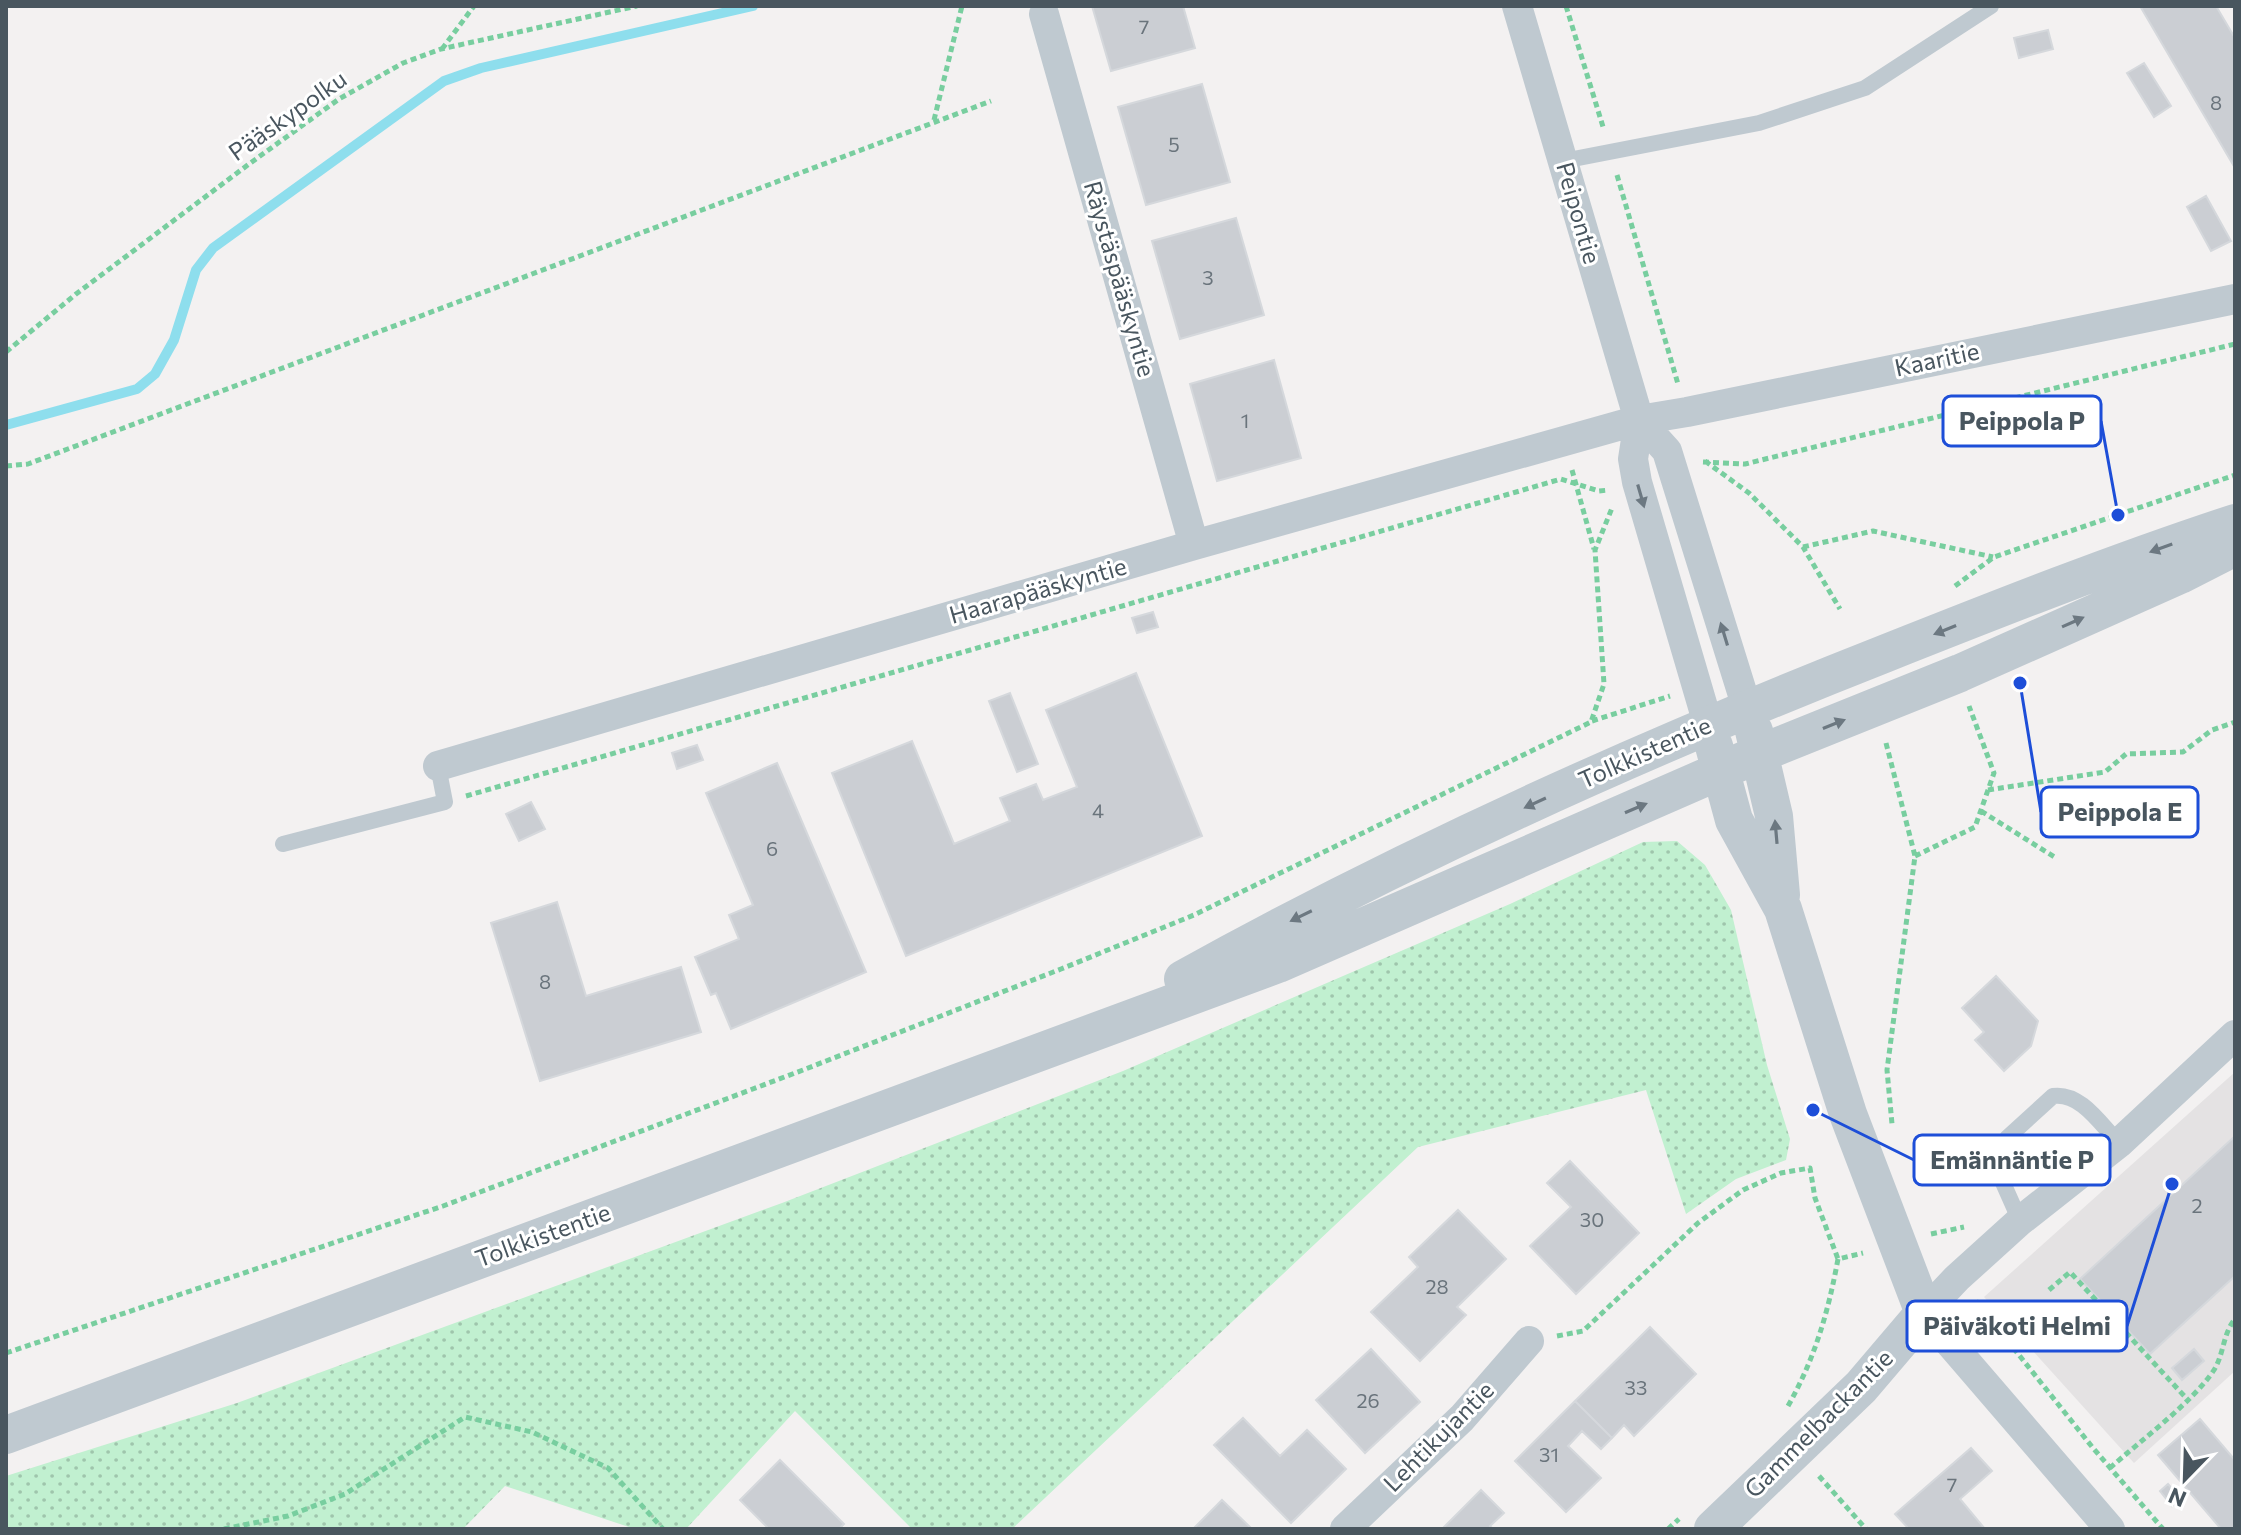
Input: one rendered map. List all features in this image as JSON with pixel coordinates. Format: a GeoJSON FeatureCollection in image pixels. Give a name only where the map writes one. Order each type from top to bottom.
{"type":"FeatureCollection","features":[{"type":"Feature","properties":{"kind":"street","name":"Peipontie"},"geometry":{"type":"LineString","coordinates":[[1517,6],[1639,420],[1630,486],[1708,724]]}},
{"type":"Feature","properties":{"kind":"street","name":"Räystäspääskyntie"},"geometry":{"type":"LineString","coordinates":[[1044,14],[1194,545]]}},
{"type":"Feature","properties":{"kind":"street","name":"Kaaritie"},"geometry":{"type":"LineString","coordinates":[[1639,420],[2235,299]]}},
{"type":"Feature","properties":{"kind":"street","name":"Peipontie"},"geometry":{"type":"LineString","coordinates":[[1639,420],[1667,451],[1747,708]]}},
{"type":"Feature","properties":{"kind":"street","name":"Haarapääskyntie"},"geometry":{"type":"LineString","coordinates":[[438,766],[1194,545],[1639,420]]}},
{"type":"Feature","properties":{"kind":"street","name":"Tolkkistentie"},"geometry":{"type":"LineString","coordinates":[[1079,1037],[1260,936],[1330,901],[1708,724],[2017,601],[2235,523]]}},
{"type":"Feature","properties":{"kind":"street","name":"Tolkkistentie"},"geometry":{"type":"LineString","coordinates":[[6,1435],[1278,964],[1761,753],[1960,673],[2180,575],[2235,547]]}},
{"type":"Feature","properties":{"kind":"street"},"geometry":{"type":"LineString","coordinates":[[1747,708],[1761,753],[1774,816],[1783,909]]}},
{"type":"Feature","properties":{"kind":"street"},"geometry":{"type":"LineString","coordinates":[[1708,724],[1734,820],[1783,909],[1848,1114],[1924,1313],[2110,1529]]}},
{"type":"Feature","properties":{"kind":"street"},"geometry":{"type":"LineString","coordinates":[[1924,1313],[1957,1278],[2020,1221],[2119,1143],[2235,1035]]}},
{"type":"Feature","properties":{"kind":"street","name":"Gammelbackantie"},"geometry":{"type":"LineString","coordinates":[[1702,1518],[1797,1451],[1861,1387],[1924,1313]]}},
{"type":"Feature","properties":{"kind":"street","name":"Lehtikujantie"},"geometry":{"type":"LineString","coordinates":[[1345,1529],[1462,1418],[1529,1341]]}},
{"type":"Feature","properties":{"kind":"lane"},"geometry":{"type":"LineString","coordinates":[[1563,161],[1759,123],[1865,88],[1991,6]]}},
{"type":"Feature","properties":{"kind":"lane"},"geometry":{"type":"LineString","coordinates":[[283,844],[445,802],[438,766]]}},
{"type":"Feature","properties":{"kind":"lane"},"geometry":{"type":"LineString","coordinates":[[2020,1221],[2000,1176],[1996,1154],[2007,1138],[2053,1096],[2074,1097],[2119,1143]]}},
{"type":"Feature","properties":{"kind":"path"},"geometry":{"type":"LineString","coordinates":[[441,49],[474,6]]}},
{"type":"Feature","properties":{"kind":"path","name":"Pääskypolku"},"geometry":{"type":"LineString","coordinates":[[6,352],[76,294],[339,99],[403,63],[441,49],[637,6]]}},
{"type":"Feature","properties":{"kind":"path"},"geometry":{"type":"LineString","coordinates":[[934,121],[962,6]]}},
{"type":"Feature","properties":{"kind":"path"},"geometry":{"type":"LineString","coordinates":[[1566,6],[1687,412],[1705,461],[1749,493],[1803,547],[1840,609]]}},
{"type":"Feature","properties":{"kind":"path"},"geometry":{"type":"LineString","coordinates":[[6,466],[28,464],[991,101]]}},
{"type":"Feature","properties":{"kind":"path"},"geometry":{"type":"LineString","coordinates":[[1672,471],[1705,461],[1745,464],[2235,344]]}},
{"type":"Feature","properties":{"kind":"path"},"geometry":{"type":"LineString","coordinates":[[6,1353],[443,1206],[1061,969],[1194,915],[1591,722],[1604,684],[1595,550],[1564,441]]}},
{"type":"Feature","properties":{"kind":"path"},"geometry":{"type":"LineString","coordinates":[[445,802],[1561,479],[1599,491],[1630,486]]}},
{"type":"Feature","properties":{"kind":"path"},"geometry":{"type":"LineString","coordinates":[[1595,550],[1610,510],[1630,486]]}},
{"type":"Feature","properties":{"kind":"path"},"geometry":{"type":"LineString","coordinates":[[1803,547],[1873,531],[1994,557]]}},
{"type":"Feature","properties":{"kind":"path"},"geometry":{"type":"LineString","coordinates":[[1915,856],[1975,827],[1994,773],[1967,702]]}},
{"type":"Feature","properties":{"kind":"path"},"geometry":{"type":"LineString","coordinates":[[1988,790],[2105,772],[2126,754],[2183,752],[2212,730],[2235,722]]}},
{"type":"Feature","properties":{"kind":"path"},"geometry":{"type":"LineString","coordinates":[[1886,743],[1915,856],[1887,1070],[1892,1134]]}},
{"type":"Feature","properties":{"kind":"path"},"geometry":{"type":"LineString","coordinates":[[1981,811],[2056,858]]}},
{"type":"Feature","properties":{"kind":"path"},"geometry":{"type":"LineString","coordinates":[[1529,1341],[1583,1331],[1698,1223],[1743,1190],[1781,1173],[1810,1168],[1815,1198],[1838,1259],[1828,1313],[1802,1381],[1787,1409]]}},
{"type":"Feature","properties":{"kind":"path"},"geometry":{"type":"LineString","coordinates":[[1928,1219],[1957,1278],[2163,1529]]}},
{"type":"Feature","properties":{"kind":"path"},"geometry":{"type":"LineString","coordinates":[[1838,1259],[1991,1222],[2020,1221]]}},
{"type":"Feature","properties":{"kind":"path"},"geometry":{"type":"LineString","coordinates":[[2049,1290],[2070,1272],[2187,1399]]}},
{"type":"Feature","properties":{"kind":"path"},"geometry":{"type":"LineString","coordinates":[[2110,1468],[2187,1399],[2215,1369],[2229,1326],[2235,1319]]}},
{"type":"Feature","properties":{"kind":"path"},"geometry":{"type":"LineString","coordinates":[[224,1529],[288,1516],[345,1494],[465,1417],[532,1432],[608,1468],[663,1529]]}},
{"type":"Feature","properties":{"kind":"path"},"geometry":{"type":"LineString","coordinates":[[1797,1451],[1866,1529]]}},
{"type":"Feature","properties":{"kind":"path"},"geometry":{"type":"LineString","coordinates":[[1668,1529],[1702,1518]]}},
{"type":"Feature","properties":{"kind":"shaded area"},"geometry":{"type":"Polygon","coordinates":[[[2235,1072],[2235,1371],[2134,1463],[1984,1297],[2235,1072]]]}},
{"type":"Feature","properties":{"kind":"green space"},"geometry":{"type":"Polygon","coordinates":[[[1677,841],[1705,865],[1731,910],[1767,1065],[1790,1139],[1786,1160],[1736,1179],[1686,1214],[1646,1090],[1418,1147],[1012,1529],[912,1529],[795,1411],[686,1529],[635,1529],[505,1486],[463,1529],[6,1529],[6,1476],[237,1403],[782,1203],[1123,1071],[1510,904],[1643,842],[1677,841]]]}},
{"type":"Feature","properties":{"kind":"building"},"geometry":{"type":"Polygon","coordinates":[[[1092,6],[1183,6],[1195,48],[1111,71],[1092,6]]]}},
{"type":"Feature","properties":{"kind":"building"},"geometry":{"type":"Polygon","coordinates":[[[2140,6],[2216,6],[2235,38],[2235,168],[2140,6]]]}},
{"type":"Feature","properties":{"kind":"building"},"geometry":{"type":"Polygon","coordinates":[[[2048,30],[2053,49],[2019,58],[2014,38],[2048,30]]]}},
{"type":"Feature","properties":{"kind":"building"},"geometry":{"type":"Polygon","coordinates":[[[2144,63],[2171,106],[2154,117],[2127,73],[2144,63]]]}},
{"type":"Feature","properties":{"kind":"building"},"geometry":{"type":"Polygon","coordinates":[[[1202,84],[1230,182],[1146,205],[1118,107],[1202,84]]]}},
{"type":"Feature","properties":{"kind":"building"},"geometry":{"type":"Polygon","coordinates":[[[2206,196],[2231,241],[2211,251],[2187,207],[2206,196]]]}},
{"type":"Feature","properties":{"kind":"building"},"geometry":{"type":"Polygon","coordinates":[[[1236,218],[1264,315],[1180,339],[1152,241],[1236,218]]]}},
{"type":"Feature","properties":{"kind":"building"},"geometry":{"type":"Polygon","coordinates":[[[1274,360],[1301,458],[1217,481],[1190,384],[1274,360]]]}},
{"type":"Feature","properties":{"kind":"building"},"geometry":{"type":"Polygon","coordinates":[[[1153,612],[1158,627],[1137,633],[1132,618],[1153,612]]]}},
{"type":"Feature","properties":{"kind":"building"},"geometry":{"type":"Polygon","coordinates":[[[1136,673],[1202,836],[906,956],[832,773],[912,741],[954,844],[1010,821],[1000,798],[1036,784],[1043,800],[1077,787],[1046,710],[1136,673]]]}},
{"type":"Feature","properties":{"kind":"building"},"geometry":{"type":"Polygon","coordinates":[[[1010,693],[1038,764],[1017,772],[989,701],[1010,693]]]}},
{"type":"Feature","properties":{"kind":"building"},"geometry":{"type":"Polygon","coordinates":[[[697,745],[703,760],[677,769],[672,753],[697,745]]]}},
{"type":"Feature","properties":{"kind":"building"},"geometry":{"type":"Polygon","coordinates":[[[777,763],[866,972],[731,1029],[716,993],[711,995],[695,957],[739,939],[729,915],[753,905],[706,793],[777,763]]]}},
{"type":"Feature","properties":{"kind":"building"},"geometry":{"type":"Polygon","coordinates":[[[531,802],[545,829],[519,841],[506,814],[531,802]]]}},
{"type":"Feature","properties":{"kind":"building"},"geometry":{"type":"Polygon","coordinates":[[[557,902],[586,996],[681,967],[701,1032],[540,1081],[491,923],[557,902]]]}},
{"type":"Feature","properties":{"kind":"building"},"geometry":{"type":"Polygon","coordinates":[[[1996,976],[2038,1021],[2031,1046],[2004,1071],[1975,1040],[1984,1032],[1962,1008],[1996,976]]]}},
{"type":"Feature","properties":{"kind":"building"},"geometry":{"type":"Polygon","coordinates":[[[2235,1136],[2235,1276],[2150,1354],[2080,1279],[2235,1136]]]}},
{"type":"Feature","properties":{"kind":"building"},"geometry":{"type":"Polygon","coordinates":[[[1570,1161],[1639,1233],[1576,1294],[1530,1246],[1571,1207],[1547,1183],[1570,1161]]]}},
{"type":"Feature","properties":{"kind":"building"},"geometry":{"type":"Polygon","coordinates":[[[1458,1210],[1506,1259],[1457,1307],[1466,1315],[1420,1361],[1371,1312],[1418,1267],[1409,1257],[1458,1210]]]}},
{"type":"Feature","properties":{"kind":"building"},"geometry":{"type":"Polygon","coordinates":[[[1650,1327],[1696,1374],[1634,1436],[1624,1425],[1612,1438],[1575,1401],[1650,1327]]]}},
{"type":"Feature","properties":{"kind":"building"},"geometry":{"type":"Polygon","coordinates":[[[1371,1349],[1420,1402],[1365,1453],[1316,1400],[1371,1349]]]}},
{"type":"Feature","properties":{"kind":"building"},"geometry":{"type":"Polygon","coordinates":[[[2194,1349],[2204,1361],[2182,1380],[2172,1368],[2194,1349]]]}},
{"type":"Feature","properties":{"kind":"building"},"geometry":{"type":"Polygon","coordinates":[[[1575,1401],[1612,1438],[1601,1449],[1582,1431],[1568,1446],[1601,1478],[1566,1512],[1515,1461],[1575,1401]]]}},
{"type":"Feature","properties":{"kind":"building"},"geometry":{"type":"Polygon","coordinates":[[[1243,1418],[1280,1456],[1307,1430],[1346,1469],[1291,1523],[1214,1445],[1243,1418]]]}},
{"type":"Feature","properties":{"kind":"building"},"geometry":{"type":"Polygon","coordinates":[[[2200,1419],[2235,1460],[2235,1529],[2221,1529],[2158,1455],[2200,1419]]]}},
{"type":"Feature","properties":{"kind":"building"},"geometry":{"type":"Polygon","coordinates":[[[1971,1448],[1992,1471],[1960,1499],[1985,1529],[1909,1529],[1895,1514],[1971,1448]]]}},
{"type":"Feature","properties":{"kind":"building"},"geometry":{"type":"Polygon","coordinates":[[[780,1460],[844,1524],[839,1529],[769,1529],[740,1500],[780,1460]]]}},
{"type":"Feature","properties":{"kind":"building"},"geometry":{"type":"Polygon","coordinates":[[[2168,1484],[2181,1499],[2172,1506],[2160,1491],[2168,1484]]]}},
{"type":"Feature","properties":{"kind":"building"},"geometry":{"type":"Polygon","coordinates":[[[1481,1490],[1504,1513],[1490,1526],[1493,1529],[1442,1529],[1481,1490]]]}},
{"type":"Feature","properties":{"kind":"building"},"geometry":{"type":"Polygon","coordinates":[[[1222,1500],[1252,1529],[1193,1529],[1222,1500]]]}},
{"type":"Feature","properties":{"kind":"waterway"},"geometry":{"type":"LineString","coordinates":[[6,425],[137,389],[155,374],[174,340],[196,270],[213,248],[444,81],[481,68],[753,6]]}},
{"type":"Feature","properties":{"kind":"place","name":"Peippola P"},"geometry":{"type":"Point","coordinates":[2118,515]}},
{"type":"Feature","properties":{"kind":"place","name":"Peippola E"},"geometry":{"type":"Point","coordinates":[2020,683]}},
{"type":"Feature","properties":{"kind":"place","name":"Emännäntie P"},"geometry":{"type":"Point","coordinates":[1813,1110]}},
{"type":"Feature","properties":{"kind":"place","name":"Päiväkoti Helmi"},"geometry":{"type":"Point","coordinates":[2172,1184]}}]}
